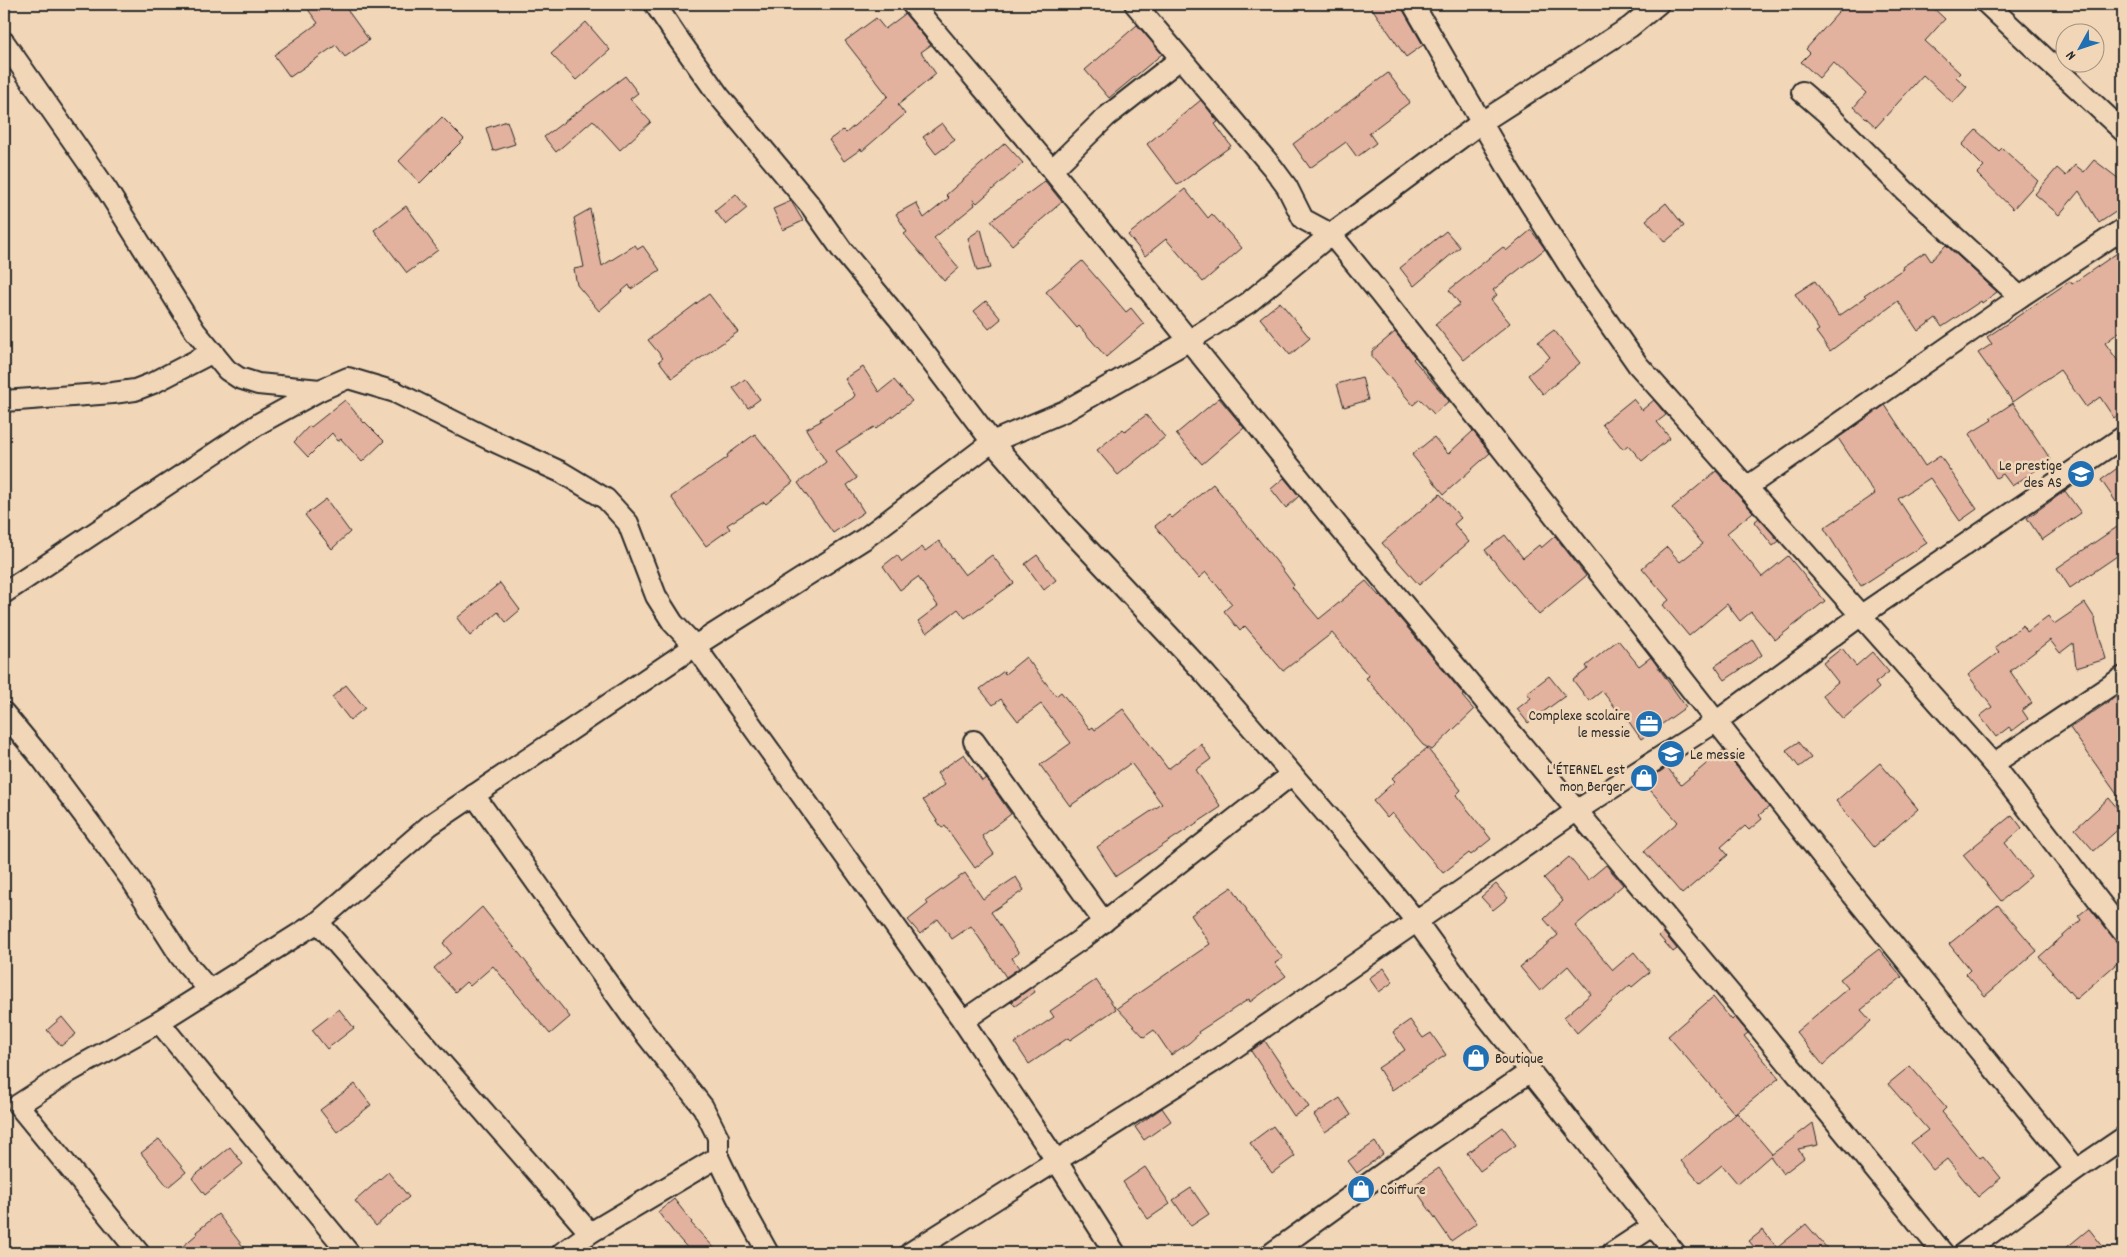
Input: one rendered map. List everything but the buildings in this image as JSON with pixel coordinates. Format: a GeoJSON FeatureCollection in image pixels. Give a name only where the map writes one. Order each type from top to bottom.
{"type":"FeatureCollection","features":[{"type":"Feature","properties":{"kind":"street"},"geometry":{"type":"LineString","coordinates":[[656,4],[719,96],[810,205],[992,442],[1065,525],[1206,675],[1417,922],[1475,1002],[1675,1253]]}},
{"type":"Feature","properties":{"kind":"street"},"geometry":{"type":"LineString","coordinates":[[912,4],[1052,170],[1338,526],[1760,1029],[1944,1253]]}},
{"type":"Feature","properties":{"kind":"street"},"geometry":{"type":"LineString","coordinates":[[1135,4],[1273,168],[1287,187],[1303,220],[1330,234],[1848,889],[2076,1170]]}},
{"type":"Feature","properties":{"kind":"street"},"geometry":{"type":"LineString","coordinates":[[1413,4],[1509,170],[1575,275],[1638,365],[1691,427],[1747,487],[1993,764],[2117,912],[2123,932]]}},
{"type":"Feature","properties":{"kind":"street"},"geometry":{"type":"LineString","coordinates":[[139,1253],[11,1110],[69,1072],[159,1022],[318,922],[430,825],[695,646],[864,539],[992,442],[1065,411],[1190,340],[1248,303],[1330,234],[1482,122],[1630,27],[1658,4]]}},
{"type":"Feature","properties":{"kind":"street"},"geometry":{"type":"LineString","coordinates":[[1987,4],[2123,131]]}},
{"type":"Feature","properties":{"kind":"street"},"geometry":{"type":"LineString","coordinates":[[4,42],[107,190],[195,331],[227,370],[239,378],[258,384],[320,390]]}},
{"type":"Feature","properties":{"kind":"street"},"geometry":{"type":"LineString","coordinates":[[1052,170],[1106,117],[1180,59]]}},
{"type":"Feature","properties":{"kind":"street"},"geometry":{"type":"LineString","coordinates":[[1802,92],[1831,117],[1922,207],[2020,297]]}},
{"type":"Feature","properties":{"kind":"street"},"geometry":{"type":"LineString","coordinates":[[1747,487],[2020,297],[2123,229]]}},
{"type":"Feature","properties":{"kind":"street"},"geometry":{"type":"LineString","coordinates":[[4,401],[135,390],[153,383],[213,352]]}},
{"type":"Feature","properties":{"kind":"street"},"geometry":{"type":"LineString","coordinates":[[4,593],[260,423],[320,390],[348,378],[394,392],[561,472],[606,499],[628,523],[656,596],[673,623],[695,646],[963,1021],[1056,1160],[1115,1253]]}},
{"type":"Feature","properties":{"kind":"street"},"geometry":{"type":"LineString","coordinates":[[910,1253],[1224,1055],[1576,811],[1717,721],[1860,616],[2123,436]]}},
{"type":"Feature","properties":{"kind":"street"},"geometry":{"type":"LineString","coordinates":[[1993,764],[2123,677]]}},
{"type":"Feature","properties":{"kind":"street"},"geometry":{"type":"LineString","coordinates":[[4,713],[42,759],[133,882],[180,957],[209,990]]}},
{"type":"Feature","properties":{"kind":"street"},"geometry":{"type":"LineString","coordinates":[[974,742],[1104,922]]}},
{"type":"Feature","properties":{"kind":"street"},"geometry":{"type":"LineString","coordinates":[[963,1021],[1104,922],[1292,775]]}},
{"type":"Feature","properties":{"kind":"street"},"geometry":{"type":"LineString","coordinates":[[474,795],[632,1017],[703,1108],[718,1137],[718,1157],[737,1197],[768,1253]]}},
{"type":"Feature","properties":{"kind":"street"},"geometry":{"type":"LineString","coordinates":[[318,922],[590,1233]]}},
{"type":"Feature","properties":{"kind":"street"},"geometry":{"type":"LineString","coordinates":[[159,1022],[349,1253]]}},
{"type":"Feature","properties":{"kind":"street"},"geometry":{"type":"LineString","coordinates":[[1272,1253],[1531,1071]]}},
{"type":"Feature","properties":{"kind":"street"},"geometry":{"type":"LineString","coordinates":[[1964,1253],[2076,1170],[2123,1138]]}},
{"type":"Feature","properties":{"kind":"street"},"geometry":{"type":"LineString","coordinates":[[562,1253],[590,1233],[718,1157]]}},
{"type":"Feature","properties":{"kind":"street"},"geometry":{"type":"LineString","coordinates":[[1612,1253],[1653,1226]]}},
{"type":"Feature","properties":{"kind":"place","name":"Le prestige des AS"},"geometry":{"type":"Point","coordinates":[2081,474]}},
{"type":"Feature","properties":{"kind":"place","name":"Complexe scolaire le messie"},"geometry":{"type":"Point","coordinates":[1649,724]}},
{"type":"Feature","properties":{"kind":"place","name":"Le messie"},"geometry":{"type":"Point","coordinates":[1671,754]}},
{"type":"Feature","properties":{"kind":"place","name":"L'ÉTERNEL est mon Berger"},"geometry":{"type":"Point","coordinates":[1644,778]}},
{"type":"Feature","properties":{"kind":"place","name":"Boutique"},"geometry":{"type":"Point","coordinates":[1476,1058]}},
{"type":"Feature","properties":{"kind":"place","name":"Coiffure"},"geometry":{"type":"Point","coordinates":[1361,1189]}}]}
